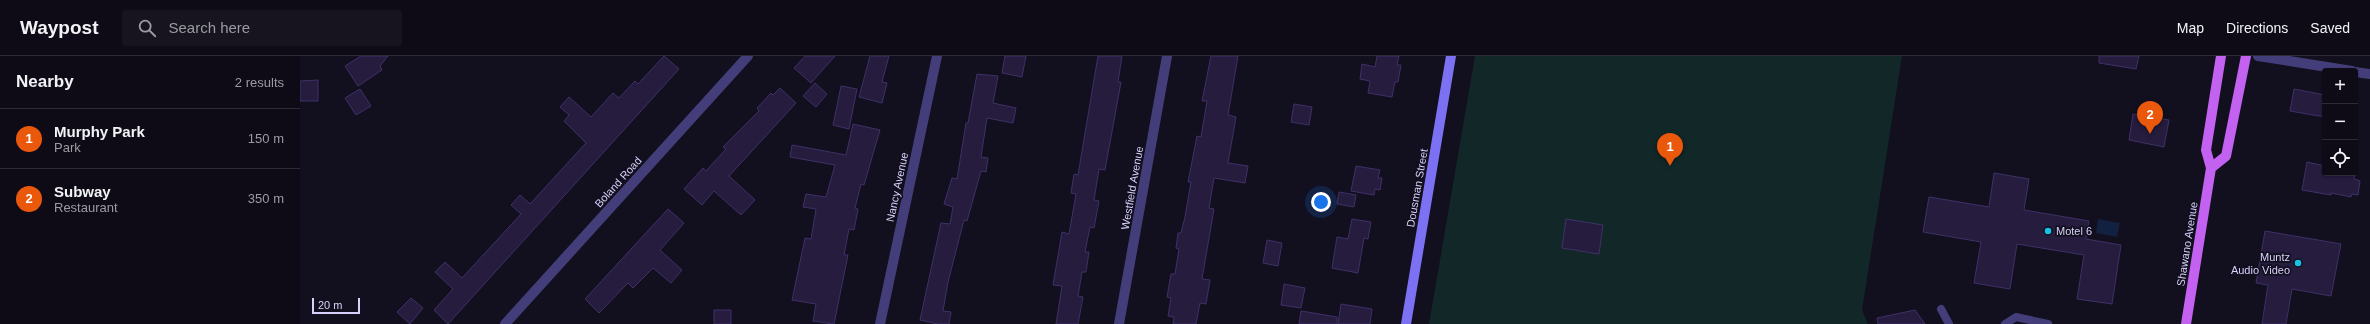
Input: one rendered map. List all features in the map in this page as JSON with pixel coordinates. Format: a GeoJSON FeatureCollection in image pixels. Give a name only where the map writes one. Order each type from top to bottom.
{"type":"FeatureCollection","features":[{"type":"Feature","properties":{"kind":"main road","name":"Shawano Avenue"},"geometry":{"type":"LineString","coordinates":[[2186,324],[2212,168],[2206,150],[2221,56]]}},
{"type":"Feature","properties":{"kind":"main road"},"geometry":{"type":"LineString","coordinates":[[2212,168],[2226,156],[2246,56]]}},
{"type":"Feature","properties":{"kind":"street","name":"Boland Road"},"geometry":{"type":"LineString","coordinates":[[505,324],[748,56]]}},
{"type":"Feature","properties":{"kind":"street","name":"Nancy Avenue"},"geometry":{"type":"LineString","coordinates":[[880,324],[937,56]]}},
{"type":"Feature","properties":{"kind":"street","name":"Westfield Avenue"},"geometry":{"type":"LineString","coordinates":[[1119,324],[1167,56]]}},
{"type":"Feature","properties":{"kind":"street","name":"Dousman Street"},"geometry":{"type":"LineString","coordinates":[[1406,324],[1451,56]]}},
{"type":"Feature","properties":{"kind":"street"},"geometry":{"type":"LineString","coordinates":[[2258,56],[2333,68]]}},
{"type":"Feature","properties":{"kind":"street"},"geometry":{"type":"LineString","coordinates":[[2358,72],[2370,74]]}},
{"type":"Feature","properties":{"kind":"lane"},"geometry":{"type":"LineString","coordinates":[[1941,309],[1949,324]]}},
{"type":"Feature","properties":{"kind":"lane"},"geometry":{"type":"LineString","coordinates":[[2004,324],[2016,317],[2048,324]]}},
{"type":"Feature","properties":{"kind":"green space"},"geometry":{"type":"Polygon","coordinates":[[[1475,56],[1902,56],[1862,310],[1868,324],[1429,324],[1475,56]]]}},
{"type":"Feature","properties":{"kind":"water"},"geometry":{"type":"Polygon","coordinates":[[[2098,219],[2120,223],[2117,237],[2096,233],[2098,219]]]}},
{"type":"Feature","properties":{"kind":"building"},"geometry":{"type":"Polygon","coordinates":[[[361,56],[388,56],[380,66],[382,70],[358,86],[345,66],[361,56]]]}},
{"type":"Feature","properties":{"kind":"building"},"geometry":{"type":"Polygon","coordinates":[[[664,56],[679,69],[448,324],[434,310],[453,289],[435,272],[445,262],[462,278],[521,214],[511,205],[520,195],[530,204],[586,143],[564,121],[569,115],[560,107],[569,97],[591,117],[613,93],[619,98],[635,81],[638,84],[664,56]]]}},
{"type":"Feature","properties":{"kind":"building"},"geometry":{"type":"Polygon","coordinates":[[[805,56],[835,56],[811,83],[794,68],[805,56]]]}},
{"type":"Feature","properties":{"kind":"building"},"geometry":{"type":"Polygon","coordinates":[[[870,56],[889,56],[882,82],[887,83],[882,103],[859,97],[870,56]]]}},
{"type":"Feature","properties":{"kind":"building"},"geometry":{"type":"Polygon","coordinates":[[[1005,56],[1026,56],[1022,77],[1002,73],[1005,56]]]}},
{"type":"Feature","properties":{"kind":"building"},"geometry":{"type":"Polygon","coordinates":[[[1098,56],[1122,56],[1118,82],[1121,82],[1105,170],[1099,169],[1094,200],[1099,201],[1094,228],[1090,227],[1085,252],[1089,252],[1086,272],[1082,272],[1078,296],[1083,297],[1078,324],[1056,324],[1062,286],[1053,285],[1062,232],[1069,234],[1076,194],[1071,193],[1074,174],[1078,175],[1098,56]]]}},
{"type":"Feature","properties":{"kind":"building"},"geometry":{"type":"Polygon","coordinates":[[[1211,56],[1238,56],[1228,115],[1236,117],[1228,163],[1248,166],[1245,183],[1214,178],[1209,208],[1214,209],[1202,279],[1210,280],[1206,304],[1200,303],[1196,324],[1173,324],[1174,317],[1168,316],[1171,298],[1167,297],[1171,274],[1175,274],[1179,249],[1176,248],[1178,233],[1181,233],[1185,217],[1191,182],[1188,182],[1197,136],[1201,137],[1207,101],[1202,101],[1211,56]]]}},
{"type":"Feature","properties":{"kind":"building"},"geometry":{"type":"Polygon","coordinates":[[[1377,56],[1399,56],[1397,65],[1401,65],[1398,82],[1395,82],[1392,97],[1368,93],[1370,81],[1360,79],[1362,64],[1375,67],[1377,56]]]}},
{"type":"Feature","properties":{"kind":"building"},"geometry":{"type":"Polygon","coordinates":[[[2099,56],[2139,56],[2136,69],[2099,63],[2099,56]]]}},
{"type":"Feature","properties":{"kind":"building"},"geometry":{"type":"Polygon","coordinates":[[[977,74],[998,76],[993,103],[1016,108],[1013,123],[987,118],[981,157],[988,158],[986,172],[981,171],[967,221],[964,220],[948,282],[943,311],[951,312],[949,324],[938,324],[920,320],[941,223],[950,224],[953,207],[944,204],[952,178],[957,179],[966,123],[968,123],[977,74]]]}},
{"type":"Feature","properties":{"kind":"building"},"geometry":{"type":"Polygon","coordinates":[[[318,80],[318,101],[300,101],[300,81],[318,80]]]}},
{"type":"Feature","properties":{"kind":"building"},"geometry":{"type":"Polygon","coordinates":[[[815,83],[827,94],[816,107],[803,96],[815,83]]]}},
{"type":"Feature","properties":{"kind":"building"},"geometry":{"type":"Polygon","coordinates":[[[841,86],[857,89],[849,129],[833,125],[841,86]]]}},
{"type":"Feature","properties":{"kind":"building"},"geometry":{"type":"Polygon","coordinates":[[[780,88],[796,103],[729,176],[755,200],[741,215],[714,191],[702,205],[684,189],[703,168],[706,171],[726,149],[723,147],[759,111],[757,108],[771,93],[773,95],[780,88]]]}},
{"type":"Feature","properties":{"kind":"building"},"geometry":{"type":"Polygon","coordinates":[[[360,89],[371,106],[356,115],[345,98],[360,89]]]}},
{"type":"Feature","properties":{"kind":"building"},"geometry":{"type":"Polygon","coordinates":[[[2294,89],[2322,94],[2322,116],[2290,111],[2294,89]]]}},
{"type":"Feature","properties":{"kind":"building"},"geometry":{"type":"Polygon","coordinates":[[[1294,104],[1312,107],[1309,125],[1291,122],[1294,104]]]}},
{"type":"Feature","properties":{"kind":"building"},"geometry":{"type":"Polygon","coordinates":[[[2133,114],[2169,120],[2164,147],[2129,140],[2133,114]]]}},
{"type":"Feature","properties":{"kind":"building"},"geometry":{"type":"Polygon","coordinates":[[[853,124],[880,130],[864,185],[861,184],[855,208],[858,209],[854,230],[849,229],[844,255],[848,255],[834,324],[813,321],[816,304],[792,300],[805,238],[811,239],[816,209],[803,207],[806,194],[826,197],[835,165],[790,157],[792,145],[846,155],[853,124]]]}},
{"type":"Feature","properties":{"kind":"building"},"geometry":{"type":"Polygon","coordinates":[[[2307,162],[2322,165],[2322,176],[2354,176],[2354,179],[2360,181],[2358,195],[2352,194],[2351,197],[2302,190],[2307,162]]]}},
{"type":"Feature","properties":{"kind":"building"},"geometry":{"type":"Polygon","coordinates":[[[1356,166],[1380,170],[1378,178],[1382,178],[1380,190],[1375,189],[1374,195],[1351,191],[1356,166]]]}},
{"type":"Feature","properties":{"kind":"building"},"geometry":{"type":"Polygon","coordinates":[[[1994,173],[2029,179],[2024,210],[2089,221],[2086,239],[2121,245],[2112,304],[2077,299],[2084,255],[2017,244],[2010,289],[1974,283],[1981,242],[1923,232],[1929,197],[1989,207],[1994,173]]]}},
{"type":"Feature","properties":{"kind":"building"},"geometry":{"type":"Polygon","coordinates":[[[1339,192],[1356,195],[1354,207],[1337,204],[1339,192]]]}},
{"type":"Feature","properties":{"kind":"building"},"geometry":{"type":"Polygon","coordinates":[[[668,209],[684,223],[660,250],[682,270],[671,283],[653,268],[633,288],[628,283],[599,313],[585,299],[668,209]]]}},
{"type":"Feature","properties":{"kind":"building"},"geometry":{"type":"Polygon","coordinates":[[[1352,219],[1371,222],[1368,239],[1364,238],[1358,273],[1332,268],[1337,237],[1348,239],[1352,219]]]}},
{"type":"Feature","properties":{"kind":"building"},"geometry":{"type":"Polygon","coordinates":[[[1566,219],[1603,225],[1599,254],[1562,248],[1566,219]]]}},
{"type":"Feature","properties":{"kind":"building","name":"Muntz Audio Video"},"geometry":{"type":"Polygon","coordinates":[[[2265,231],[2341,244],[2331,296],[2292,289],[2286,324],[2262,324],[2268,285],[2256,283],[2265,231]]]}},
{"type":"Feature","properties":{"kind":"building"},"geometry":{"type":"Polygon","coordinates":[[[1267,240],[1282,243],[1278,266],[1263,263],[1267,240]]]}},
{"type":"Feature","properties":{"kind":"building"},"geometry":{"type":"Polygon","coordinates":[[[1284,284],[1305,288],[1301,308],[1281,305],[1284,284]]]}},
{"type":"Feature","properties":{"kind":"building"},"geometry":{"type":"Polygon","coordinates":[[[411,298],[423,308],[410,324],[397,312],[411,298]]]}},
{"type":"Feature","properties":{"kind":"building"},"geometry":{"type":"Polygon","coordinates":[[[1341,304],[1372,309],[1370,324],[1338,324],[1341,304]]]}},
{"type":"Feature","properties":{"kind":"building"},"geometry":{"type":"Polygon","coordinates":[[[714,310],[731,310],[731,324],[714,324],[714,310]]]}},
{"type":"Feature","properties":{"kind":"building"},"geometry":{"type":"Polygon","coordinates":[[[1915,310],[1925,324],[1878,324],[1877,318],[1915,310]]]}},
{"type":"Feature","properties":{"kind":"building"},"geometry":{"type":"Polygon","coordinates":[[[1301,311],[1337,317],[1337,324],[1299,324],[1301,311]]]}},
{"type":"Feature","properties":{"kind":"place","name":"Subway"},"geometry":{"type":"Point","coordinates":[2150,134]}},
{"type":"Feature","properties":{"kind":"place","name":"Murphy Park"},"geometry":{"type":"Point","coordinates":[1670,166]}},
{"type":"Feature","properties":{"kind":"place","name":"Motel 6"},"geometry":{"type":"Point","coordinates":[2048,231]}},
{"type":"Feature","properties":{"kind":"place","name":"Muntz Audio Video"},"geometry":{"type":"Point","coordinates":[2298,263]}}]}
